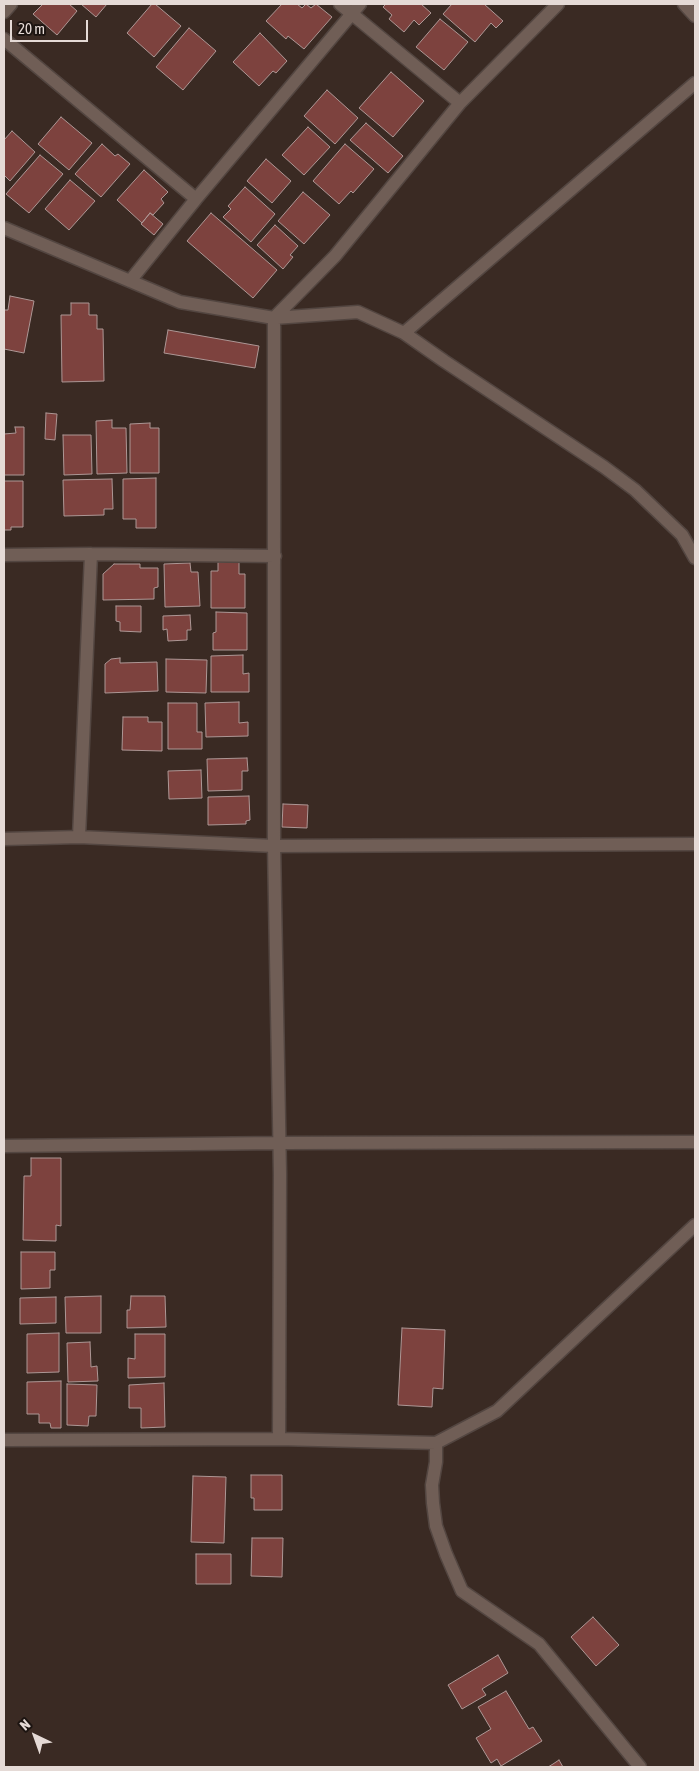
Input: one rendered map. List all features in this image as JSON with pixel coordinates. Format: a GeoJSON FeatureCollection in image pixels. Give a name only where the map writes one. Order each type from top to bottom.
{"type":"FeatureCollection","features":[{"type":"Feature","properties":{"kind":"street"},"geometry":{"type":"LineString","coordinates":[[4,12],[11,4]]}},
{"type":"Feature","properties":{"kind":"street"},"geometry":{"type":"LineString","coordinates":[[340,4],[356,8],[460,103]]}},
{"type":"Feature","properties":{"kind":"street"},"geometry":{"type":"LineString","coordinates":[[280,1439],[279,1143],[274,846],[274,318],[335,256],[460,103],[558,4]]}},
{"type":"Feature","properties":{"kind":"street"},"geometry":{"type":"LineString","coordinates":[[684,4],[695,16]]}},
{"type":"Feature","properties":{"kind":"street"},"geometry":{"type":"LineString","coordinates":[[130,281],[356,8]]}},
{"type":"Feature","properties":{"kind":"street"},"geometry":{"type":"LineString","coordinates":[[4,39],[196,199]]}},
{"type":"Feature","properties":{"kind":"street"},"geometry":{"type":"LineString","coordinates":[[404,333],[695,83]]}},
{"type":"Feature","properties":{"kind":"street"},"geometry":{"type":"LineString","coordinates":[[4,228],[180,302],[274,318],[358,312],[404,333],[444,362],[604,467],[635,490],[682,535],[695,558]]}},
{"type":"Feature","properties":{"kind":"street"},"geometry":{"type":"LineString","coordinates":[[79,837],[91,554]]}},
{"type":"Feature","properties":{"kind":"street"},"geometry":{"type":"LineString","coordinates":[[4,555],[275,556]]}},
{"type":"Feature","properties":{"kind":"street"},"geometry":{"type":"LineString","coordinates":[[4,839],[79,837],[274,846],[695,844]]}},
{"type":"Feature","properties":{"kind":"street"},"geometry":{"type":"LineString","coordinates":[[4,1146],[695,1142]]}},
{"type":"Feature","properties":{"kind":"street"},"geometry":{"type":"LineString","coordinates":[[4,1440],[280,1439],[436,1443],[497,1411],[695,1225]]}},
{"type":"Feature","properties":{"kind":"street"},"geometry":{"type":"LineString","coordinates":[[436,1443],[436,1462],[432,1485],[436,1526],[462,1591],[539,1644],[640,1767]]}},
{"type":"Feature","properties":{"kind":"building"},"geometry":{"type":"Polygon","coordinates":[[[43,4],[69,4],[77,11],[57,35],[33,14],[43,4]]]}},
{"type":"Feature","properties":{"kind":"building"},"geometry":{"type":"Polygon","coordinates":[[[81,4],[107,4],[96,17],[81,4]]]}},
{"type":"Feature","properties":{"kind":"building"},"geometry":{"type":"Polygon","coordinates":[[[152,4],[155,4],[181,26],[154,57],[127,33],[152,4]]]}},
{"type":"Feature","properties":{"kind":"building"},"geometry":{"type":"Polygon","coordinates":[[[282,4],[297,4],[302,8],[306,4],[311,8],[316,4],[332,17],[304,49],[288,36],[286,39],[266,21],[282,4]]]}},
{"type":"Feature","properties":{"kind":"building"},"geometry":{"type":"Polygon","coordinates":[[[386,4],[421,4],[431,13],[419,25],[414,20],[404,32],[389,19],[392,15],[383,7],[386,4]]]}},
{"type":"Feature","properties":{"kind":"building"},"geometry":{"type":"Polygon","coordinates":[[[452,4],[484,4],[503,21],[496,28],[491,23],[475,42],[443,14],[452,4]]]}},
{"type":"Feature","properties":{"kind":"building"},"geometry":{"type":"Polygon","coordinates":[[[440,19],[468,42],[444,70],[416,47],[440,19]]]}},
{"type":"Feature","properties":{"kind":"building"},"geometry":{"type":"Polygon","coordinates":[[[189,28],[216,51],[183,90],[156,67],[189,28]]]}},
{"type":"Feature","properties":{"kind":"building"},"geometry":{"type":"Polygon","coordinates":[[[260,33],[287,61],[276,73],[273,71],[259,86],[233,62],[260,33]]]}},
{"type":"Feature","properties":{"kind":"building"},"geometry":{"type":"Polygon","coordinates":[[[391,72],[424,101],[393,137],[359,108],[391,72]]]}},
{"type":"Feature","properties":{"kind":"building"},"geometry":{"type":"Polygon","coordinates":[[[327,90],[358,118],[335,144],[304,116],[327,90]]]}},
{"type":"Feature","properties":{"kind":"building"},"geometry":{"type":"Polygon","coordinates":[[[61,117],[92,143],[69,170],[38,144],[61,117]]]}},
{"type":"Feature","properties":{"kind":"building"},"geometry":{"type":"Polygon","coordinates":[[[366,123],[403,156],[388,173],[350,140],[366,123]]]}},
{"type":"Feature","properties":{"kind":"building"},"geometry":{"type":"Polygon","coordinates":[[[308,127],[330,147],[304,175],[282,155],[308,127]]]}},
{"type":"Feature","properties":{"kind":"building"},"geometry":{"type":"Polygon","coordinates":[[[12,131],[35,152],[10,181],[4,175],[4,140],[12,131]]]}},
{"type":"Feature","properties":{"kind":"building"},"geometry":{"type":"Polygon","coordinates":[[[102,144],[115,156],[118,154],[130,164],[101,197],[75,174],[102,144]]]}},
{"type":"Feature","properties":{"kind":"building"},"geometry":{"type":"Polygon","coordinates":[[[345,144],[374,169],[353,193],[351,191],[339,204],[313,181],[345,144]]]}},
{"type":"Feature","properties":{"kind":"building"},"geometry":{"type":"Polygon","coordinates":[[[40,155],[63,174],[29,213],[6,194],[40,155]]]}},
{"type":"Feature","properties":{"kind":"building"},"geometry":{"type":"Polygon","coordinates":[[[266,159],[291,181],[272,203],[247,181],[266,159]]]}},
{"type":"Feature","properties":{"kind":"building"},"geometry":{"type":"Polygon","coordinates":[[[144,170],[168,192],[161,199],[164,203],[153,215],[150,213],[142,223],[117,200],[144,170]]]}},
{"type":"Feature","properties":{"kind":"building"},"geometry":{"type":"Polygon","coordinates":[[[70,180],[95,201],[69,230],[45,209],[70,180]]]}},
{"type":"Feature","properties":{"kind":"building"},"geometry":{"type":"Polygon","coordinates":[[[245,187],[275,214],[251,242],[223,217],[231,209],[228,206],[245,187]]]}},
{"type":"Feature","properties":{"kind":"building"},"geometry":{"type":"Polygon","coordinates":[[[303,192],[330,215],[304,244],[278,221],[303,192]]]}},
{"type":"Feature","properties":{"kind":"building"},"geometry":{"type":"Polygon","coordinates":[[[150,213],[163,224],[154,235],[141,224],[150,213]]]}},
{"type":"Feature","properties":{"kind":"building"},"geometry":{"type":"Polygon","coordinates":[[[211,213],[277,270],[253,298],[187,241],[211,213]]]}},
{"type":"Feature","properties":{"kind":"building"},"geometry":{"type":"Polygon","coordinates":[[[275,225],[298,246],[290,255],[293,257],[283,269],[257,245],[275,225]]]}},
{"type":"Feature","properties":{"kind":"building"},"geometry":{"type":"Polygon","coordinates":[[[10,296],[34,301],[24,353],[4,349],[4,310],[8,310],[10,296]]]}},
{"type":"Feature","properties":{"kind":"building"},"geometry":{"type":"Polygon","coordinates":[[[71,303],[89,303],[89,315],[97,315],[97,329],[103,329],[104,381],[62,382],[61,315],[71,315],[71,303]]]}},
{"type":"Feature","properties":{"kind":"building"},"geometry":{"type":"Polygon","coordinates":[[[168,330],[259,346],[255,368],[164,353],[168,330]]]}},
{"type":"Feature","properties":{"kind":"building"},"geometry":{"type":"Polygon","coordinates":[[[46,413],[57,414],[55,440],[45,439],[46,413]]]}},
{"type":"Feature","properties":{"kind":"building"},"geometry":{"type":"Polygon","coordinates":[[[112,420],[112,428],[126,428],[127,473],[97,474],[96,421],[112,420]]]}},
{"type":"Feature","properties":{"kind":"building"},"geometry":{"type":"Polygon","coordinates":[[[150,423],[150,428],[159,428],[159,473],[130,473],[130,424],[150,423]]]}},
{"type":"Feature","properties":{"kind":"building"},"geometry":{"type":"Polygon","coordinates":[[[15,427],[24,427],[24,475],[4,475],[4,434],[16,433],[15,427]]]}},
{"type":"Feature","properties":{"kind":"building"},"geometry":{"type":"Polygon","coordinates":[[[63,435],[91,435],[92,474],[64,475],[63,435]]]}},
{"type":"Feature","properties":{"kind":"building"},"geometry":{"type":"Polygon","coordinates":[[[156,478],[156,528],[136,528],[136,519],[123,519],[123,479],[156,478]]]}},
{"type":"Feature","properties":{"kind":"building"},"geometry":{"type":"Polygon","coordinates":[[[112,479],[113,509],[104,509],[104,515],[64,516],[63,480],[112,479]]]}},
{"type":"Feature","properties":{"kind":"building"},"geometry":{"type":"Polygon","coordinates":[[[4,481],[23,481],[23,527],[11,527],[11,530],[4,530],[4,481]]]}},
{"type":"Feature","properties":{"kind":"building"},"geometry":{"type":"Polygon","coordinates":[[[218,562],[239,562],[239,574],[245,574],[245,608],[211,608],[211,571],[218,571],[218,562]]]}},
{"type":"Feature","properties":{"kind":"building"},"geometry":{"type":"Polygon","coordinates":[[[190,563],[191,572],[198,572],[200,606],[165,607],[164,564],[190,563]]]}},
{"type":"Feature","properties":{"kind":"building"},"geometry":{"type":"Polygon","coordinates":[[[114,564],[140,564],[140,568],[158,568],[158,587],[154,588],[154,599],[103,600],[103,574],[114,564]]]}},
{"type":"Feature","properties":{"kind":"building"},"geometry":{"type":"Polygon","coordinates":[[[116,606],[141,606],[141,632],[120,631],[120,622],[116,621],[116,606]]]}},
{"type":"Feature","properties":{"kind":"building"},"geometry":{"type":"Polygon","coordinates":[[[216,612],[247,613],[247,650],[213,650],[213,633],[216,632],[216,612]]]}},
{"type":"Feature","properties":{"kind":"building"},"geometry":{"type":"Polygon","coordinates":[[[190,615],[191,630],[187,630],[187,640],[168,641],[167,629],[163,630],[163,616],[190,615]]]}},
{"type":"Feature","properties":{"kind":"building"},"geometry":{"type":"Polygon","coordinates":[[[243,655],[243,674],[249,673],[249,692],[211,692],[211,656],[243,655]]]}},
{"type":"Feature","properties":{"kind":"building"},"geometry":{"type":"Polygon","coordinates":[[[120,658],[120,663],[157,662],[158,691],[105,693],[105,664],[111,659],[120,658]]]}},
{"type":"Feature","properties":{"kind":"building"},"geometry":{"type":"Polygon","coordinates":[[[166,659],[207,660],[206,693],[166,692],[166,659]]]}},
{"type":"Feature","properties":{"kind":"building"},"geometry":{"type":"Polygon","coordinates":[[[239,702],[239,723],[248,722],[248,736],[206,737],[205,703],[239,702]]]}},
{"type":"Feature","properties":{"kind":"building"},"geometry":{"type":"Polygon","coordinates":[[[168,703],[197,703],[197,732],[202,732],[202,749],[168,749],[168,703]]]}},
{"type":"Feature","properties":{"kind":"building"},"geometry":{"type":"Polygon","coordinates":[[[123,717],[148,717],[148,722],[162,722],[162,751],[122,750],[123,717]]]}},
{"type":"Feature","properties":{"kind":"building"},"geometry":{"type":"Polygon","coordinates":[[[247,758],[248,771],[242,771],[242,790],[208,791],[207,759],[247,758]]]}},
{"type":"Feature","properties":{"kind":"building"},"geometry":{"type":"Polygon","coordinates":[[[201,770],[202,798],[169,799],[168,771],[201,770]]]}},
{"type":"Feature","properties":{"kind":"building"},"geometry":{"type":"Polygon","coordinates":[[[249,796],[250,820],[246,821],[246,824],[208,825],[208,797],[249,796]]]}},
{"type":"Feature","properties":{"kind":"building"},"geometry":{"type":"Polygon","coordinates":[[[283,804],[308,805],[307,828],[282,827],[283,804]]]}},
{"type":"Feature","properties":{"kind":"building"},"geometry":{"type":"Polygon","coordinates":[[[31,1158],[61,1158],[61,1226],[56,1225],[56,1241],[23,1240],[24,1176],[31,1176],[31,1158]]]}},
{"type":"Feature","properties":{"kind":"building"},"geometry":{"type":"Polygon","coordinates":[[[21,1252],[55,1252],[55,1270],[50,1270],[50,1288],[21,1289],[21,1252]]]}},
{"type":"Feature","properties":{"kind":"building"},"geometry":{"type":"Polygon","coordinates":[[[101,1296],[101,1333],[66,1333],[65,1297],[101,1296]]]}},
{"type":"Feature","properties":{"kind":"building"},"geometry":{"type":"Polygon","coordinates":[[[131,1296],[165,1296],[166,1327],[127,1328],[127,1310],[130,1310],[131,1296]]]}},
{"type":"Feature","properties":{"kind":"building"},"geometry":{"type":"Polygon","coordinates":[[[56,1297],[56,1323],[20,1324],[20,1298],[56,1297]]]}},
{"type":"Feature","properties":{"kind":"building"},"geometry":{"type":"Polygon","coordinates":[[[402,1328],[445,1330],[443,1389],[433,1388],[432,1407],[398,1405],[402,1328]]]}},
{"type":"Feature","properties":{"kind":"building"},"geometry":{"type":"Polygon","coordinates":[[[59,1333],[59,1372],[27,1373],[27,1334],[59,1333]]]}},
{"type":"Feature","properties":{"kind":"building"},"geometry":{"type":"Polygon","coordinates":[[[135,1334],[165,1334],[165,1377],[128,1378],[128,1358],[135,1359],[135,1334]]]}},
{"type":"Feature","properties":{"kind":"building"},"geometry":{"type":"Polygon","coordinates":[[[90,1342],[91,1367],[97,1366],[98,1381],[68,1382],[67,1343],[90,1342]]]}},
{"type":"Feature","properties":{"kind":"building"},"geometry":{"type":"Polygon","coordinates":[[[61,1381],[61,1428],[51,1428],[50,1423],[39,1423],[39,1414],[27,1414],[27,1382],[61,1381]]]}},
{"type":"Feature","properties":{"kind":"building"},"geometry":{"type":"Polygon","coordinates":[[[164,1383],[165,1427],[141,1428],[141,1408],[129,1408],[129,1385],[164,1383]]]}},
{"type":"Feature","properties":{"kind":"building"},"geometry":{"type":"Polygon","coordinates":[[[67,1384],[97,1385],[96,1416],[89,1416],[88,1426],[67,1425],[67,1384]]]}},
{"type":"Feature","properties":{"kind":"building"},"geometry":{"type":"Polygon","coordinates":[[[251,1475],[282,1475],[282,1510],[254,1510],[254,1498],[251,1498],[251,1475]]]}},
{"type":"Feature","properties":{"kind":"building"},"geometry":{"type":"Polygon","coordinates":[[[193,1476],[226,1477],[224,1543],[191,1542],[193,1476]]]}},
{"type":"Feature","properties":{"kind":"building"},"geometry":{"type":"Polygon","coordinates":[[[252,1538],[283,1538],[282,1577],[251,1576],[252,1538]]]}},
{"type":"Feature","properties":{"kind":"building"},"geometry":{"type":"Polygon","coordinates":[[[196,1554],[231,1554],[231,1584],[196,1584],[196,1554]]]}},
{"type":"Feature","properties":{"kind":"building"},"geometry":{"type":"Polygon","coordinates":[[[593,1617],[619,1645],[596,1666],[571,1637],[593,1617]]]}},
{"type":"Feature","properties":{"kind":"building"},"geometry":{"type":"Polygon","coordinates":[[[498,1655],[508,1673],[482,1689],[486,1695],[462,1709],[448,1685],[498,1655]]]}},
{"type":"Feature","properties":{"kind":"building"},"geometry":{"type":"Polygon","coordinates":[[[506,1691],[529,1729],[533,1727],[542,1741],[501,1766],[497,1759],[491,1763],[476,1738],[491,1729],[478,1707],[506,1691]]]}},
{"type":"Feature","properties":{"kind":"building"},"geometry":{"type":"Polygon","coordinates":[[[559,1760],[563,1767],[548,1767],[553,1764],[559,1760]]]}}]}
